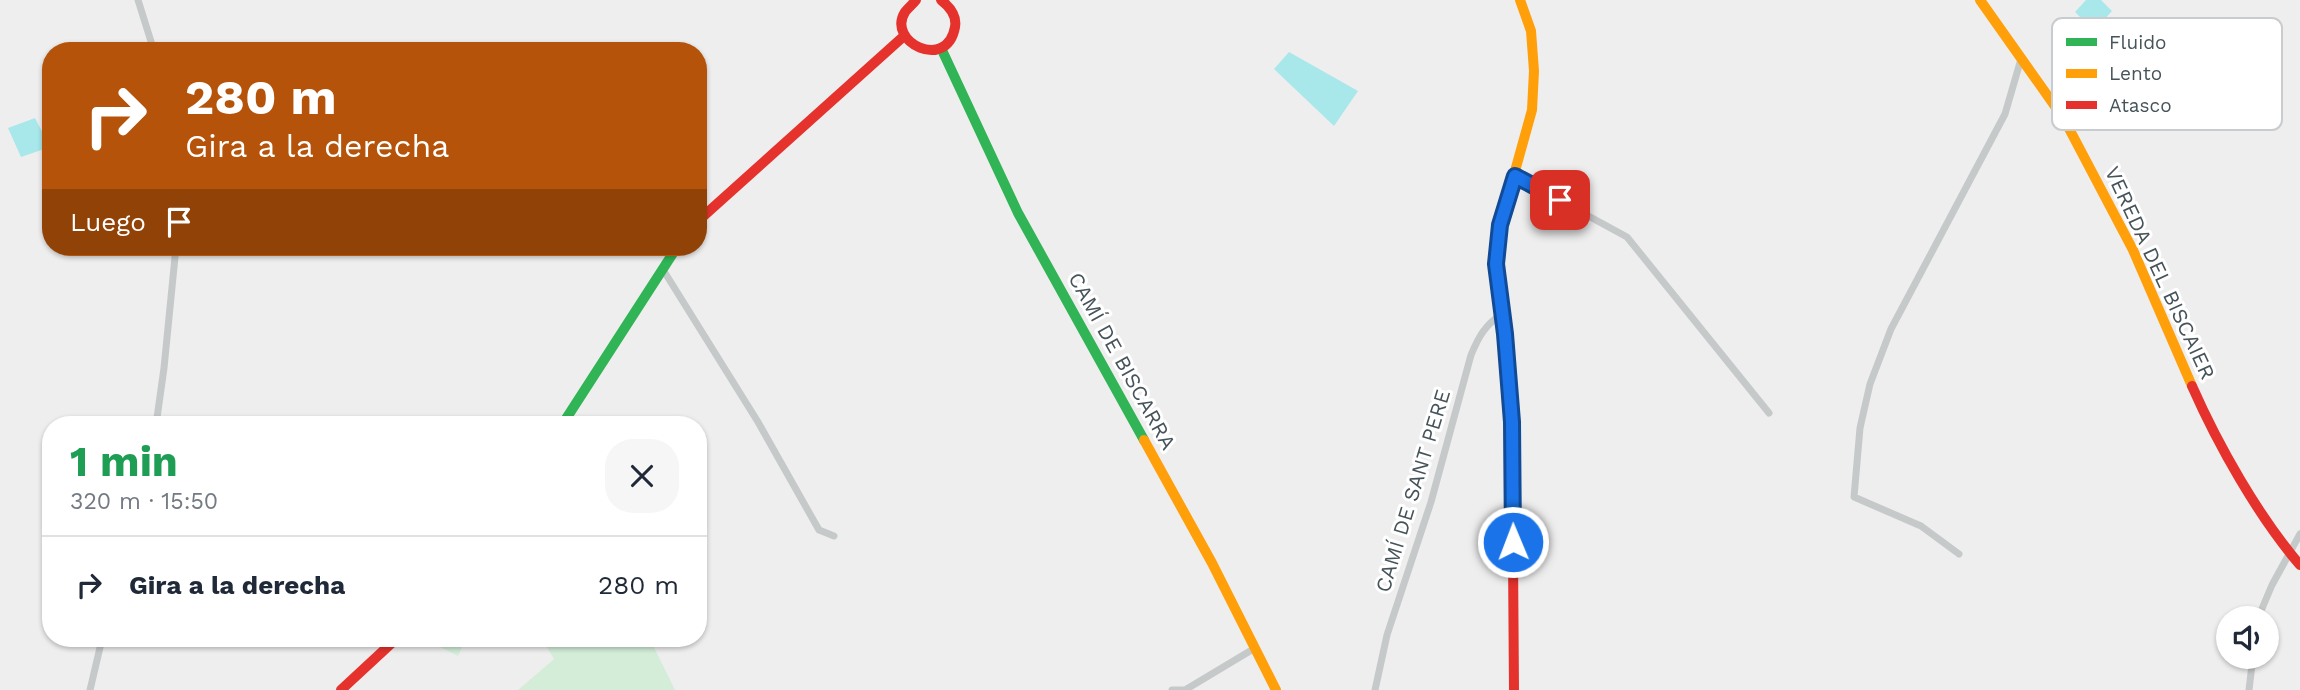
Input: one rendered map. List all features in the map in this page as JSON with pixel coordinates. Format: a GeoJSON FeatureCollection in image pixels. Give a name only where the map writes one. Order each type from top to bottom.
{"type":"FeatureCollection","features":[{"type":"Feature","properties":{"kind":"main road"},"geometry":{"type":"LineString","coordinates":[[916,0],[907,8],[902,18],[904,36],[922,50],[941,48],[951,40],[956,25],[955,16],[946,1]]}},
{"type":"Feature","properties":{"kind":"main road"},"geometry":{"type":"LineString","coordinates":[[1514,690],[1512,422],[1496,264],[1500,225],[1532,110],[1534,71],[1531,31],[1520,0]]}},
{"type":"Feature","properties":{"kind":"main road","name":"VEREDA DEL BISCAIER"},"geometry":{"type":"LineString","coordinates":[[1980,0],[2052,102]]}},
{"type":"Feature","properties":{"kind":"main road"},"geometry":{"type":"LineString","coordinates":[[707,213],[904,36]]}},
{"type":"Feature","properties":{"kind":"main road","name":"CAMÍ DE BISCARRA"},"geometry":{"type":"LineString","coordinates":[[941,48],[1018,212],[1212,563],[1276,690]]}},
{"type":"Feature","properties":{"kind":"main road","name":"VEREDA DEL BISCAIER"},"geometry":{"type":"LineString","coordinates":[[2070,130],[2112,207],[2211,429],[2280,542],[2300,565]]}},
{"type":"Feature","properties":{"kind":"main road"},"geometry":{"type":"LineString","coordinates":[[567,416],[671,256]]}},
{"type":"Feature","properties":{"kind":"main road"},"geometry":{"type":"LineString","coordinates":[[341,690],[387,647]]}},
{"type":"Feature","properties":{"kind":"street"},"geometry":{"type":"LineString","coordinates":[[138,0],[151,42]]}},
{"type":"Feature","properties":{"kind":"street"},"geometry":{"type":"LineString","coordinates":[[1959,554],[1921,526],[1854,497],[1860,428],[1870,384],[1891,329],[2005,114],[2021,59]]}},
{"type":"Feature","properties":{"kind":"street"},"geometry":{"type":"LineString","coordinates":[[1515,176],[1627,237],[1769,413]]}},
{"type":"Feature","properties":{"kind":"street"},"geometry":{"type":"LineString","coordinates":[[157,416],[175,256]]}},
{"type":"Feature","properties":{"kind":"street"},"geometry":{"type":"LineString","coordinates":[[662,268],[758,422],[819,530],[834,536]]}},
{"type":"Feature","properties":{"kind":"street","name":"CAMÍ DE SANT PERE"},"geometry":{"type":"LineString","coordinates":[[1376,690],[1387,635],[1431,502],[1471,355],[1480,333],[1490,321],[1502,314]]}},
{"type":"Feature","properties":{"kind":"street"},"geometry":{"type":"LineString","coordinates":[[2262,606],[2300,534]]}},
{"type":"Feature","properties":{"kind":"street"},"geometry":{"type":"LineString","coordinates":[[90,690],[100,647]]}},
{"type":"Feature","properties":{"kind":"street"},"geometry":{"type":"LineString","coordinates":[[1172,690],[1185,690],[1255,648]]}},
{"type":"Feature","properties":{"kind":"street"},"geometry":{"type":"LineString","coordinates":[[2249,690],[2251,669]]}},
{"type":"Feature","properties":{"kind":"green space"},"geometry":{"type":"Polygon","coordinates":[[[440,647],[462,647],[458,656],[440,647]]]}},
{"type":"Feature","properties":{"kind":"green space"},"geometry":{"type":"Polygon","coordinates":[[[547,647],[654,647],[675,690],[518,690],[554,659],[547,647]]]}},
{"type":"Feature","properties":{"kind":"water"},"geometry":{"type":"Polygon","coordinates":[[[2086,0],[2101,0],[2112,11],[2106,18],[2081,18],[2075,12],[2086,0]]]}},
{"type":"Feature","properties":{"kind":"water"},"geometry":{"type":"Polygon","coordinates":[[[1289,52],[1358,91],[1334,126],[1274,69],[1289,52]]]}},
{"type":"Feature","properties":{"kind":"water"},"geometry":{"type":"Polygon","coordinates":[[[35,118],[42,132],[42,150],[21,157],[8,128],[35,118]]]}},
{"type":"Feature","properties":{"kind":"traffic: fast"},"geometry":{"type":"LineString","coordinates":[[941,48],[1018,213],[1144,440]]}},
{"type":"Feature","properties":{"kind":"traffic: fast"},"geometry":{"type":"LineString","coordinates":[[568,416],[671,256]]}},
{"type":"Feature","properties":{"kind":"traffic: slow"},"geometry":{"type":"LineString","coordinates":[[1501,300],[1496,264],[1500,225],[1532,110],[1534,71],[1531,31],[1520,0]]}},
{"type":"Feature","properties":{"kind":"traffic: slow"},"geometry":{"type":"LineString","coordinates":[[1980,0],[2052,102]]}},
{"type":"Feature","properties":{"kind":"traffic: slow"},"geometry":{"type":"LineString","coordinates":[[2070,130],[2133,250],[2192,386]]}},
{"type":"Feature","properties":{"kind":"traffic: slow"},"geometry":{"type":"LineString","coordinates":[[1144,440],[1212,563],[1276,690]]}},
{"type":"Feature","properties":{"kind":"traffic: jam"},"geometry":{"type":"LineString","coordinates":[[916,0],[905,12],[901,23],[910,42],[931,50],[941,48],[950,41],[955,27],[952,12],[941,0]]}},
{"type":"Feature","properties":{"kind":"traffic: jam"},"geometry":{"type":"LineString","coordinates":[[707,213],[904,36]]}},
{"type":"Feature","properties":{"kind":"traffic: jam"},"geometry":{"type":"LineString","coordinates":[[1501,300],[1512,422],[1514,690]]}},
{"type":"Feature","properties":{"kind":"traffic: jam"},"geometry":{"type":"LineString","coordinates":[[2192,386],[2240,479],[2269,525],[2300,565]]}},
{"type":"Feature","properties":{"kind":"traffic: jam"},"geometry":{"type":"LineString","coordinates":[[341,690],[387,647]]}},
{"type":"Feature","properties":{"kind":"route"},"geometry":{"type":"LineString","coordinates":[[1513,542],[1512,422],[1496,264],[1500,225],[1515,176],[1560,200]]}}]}
